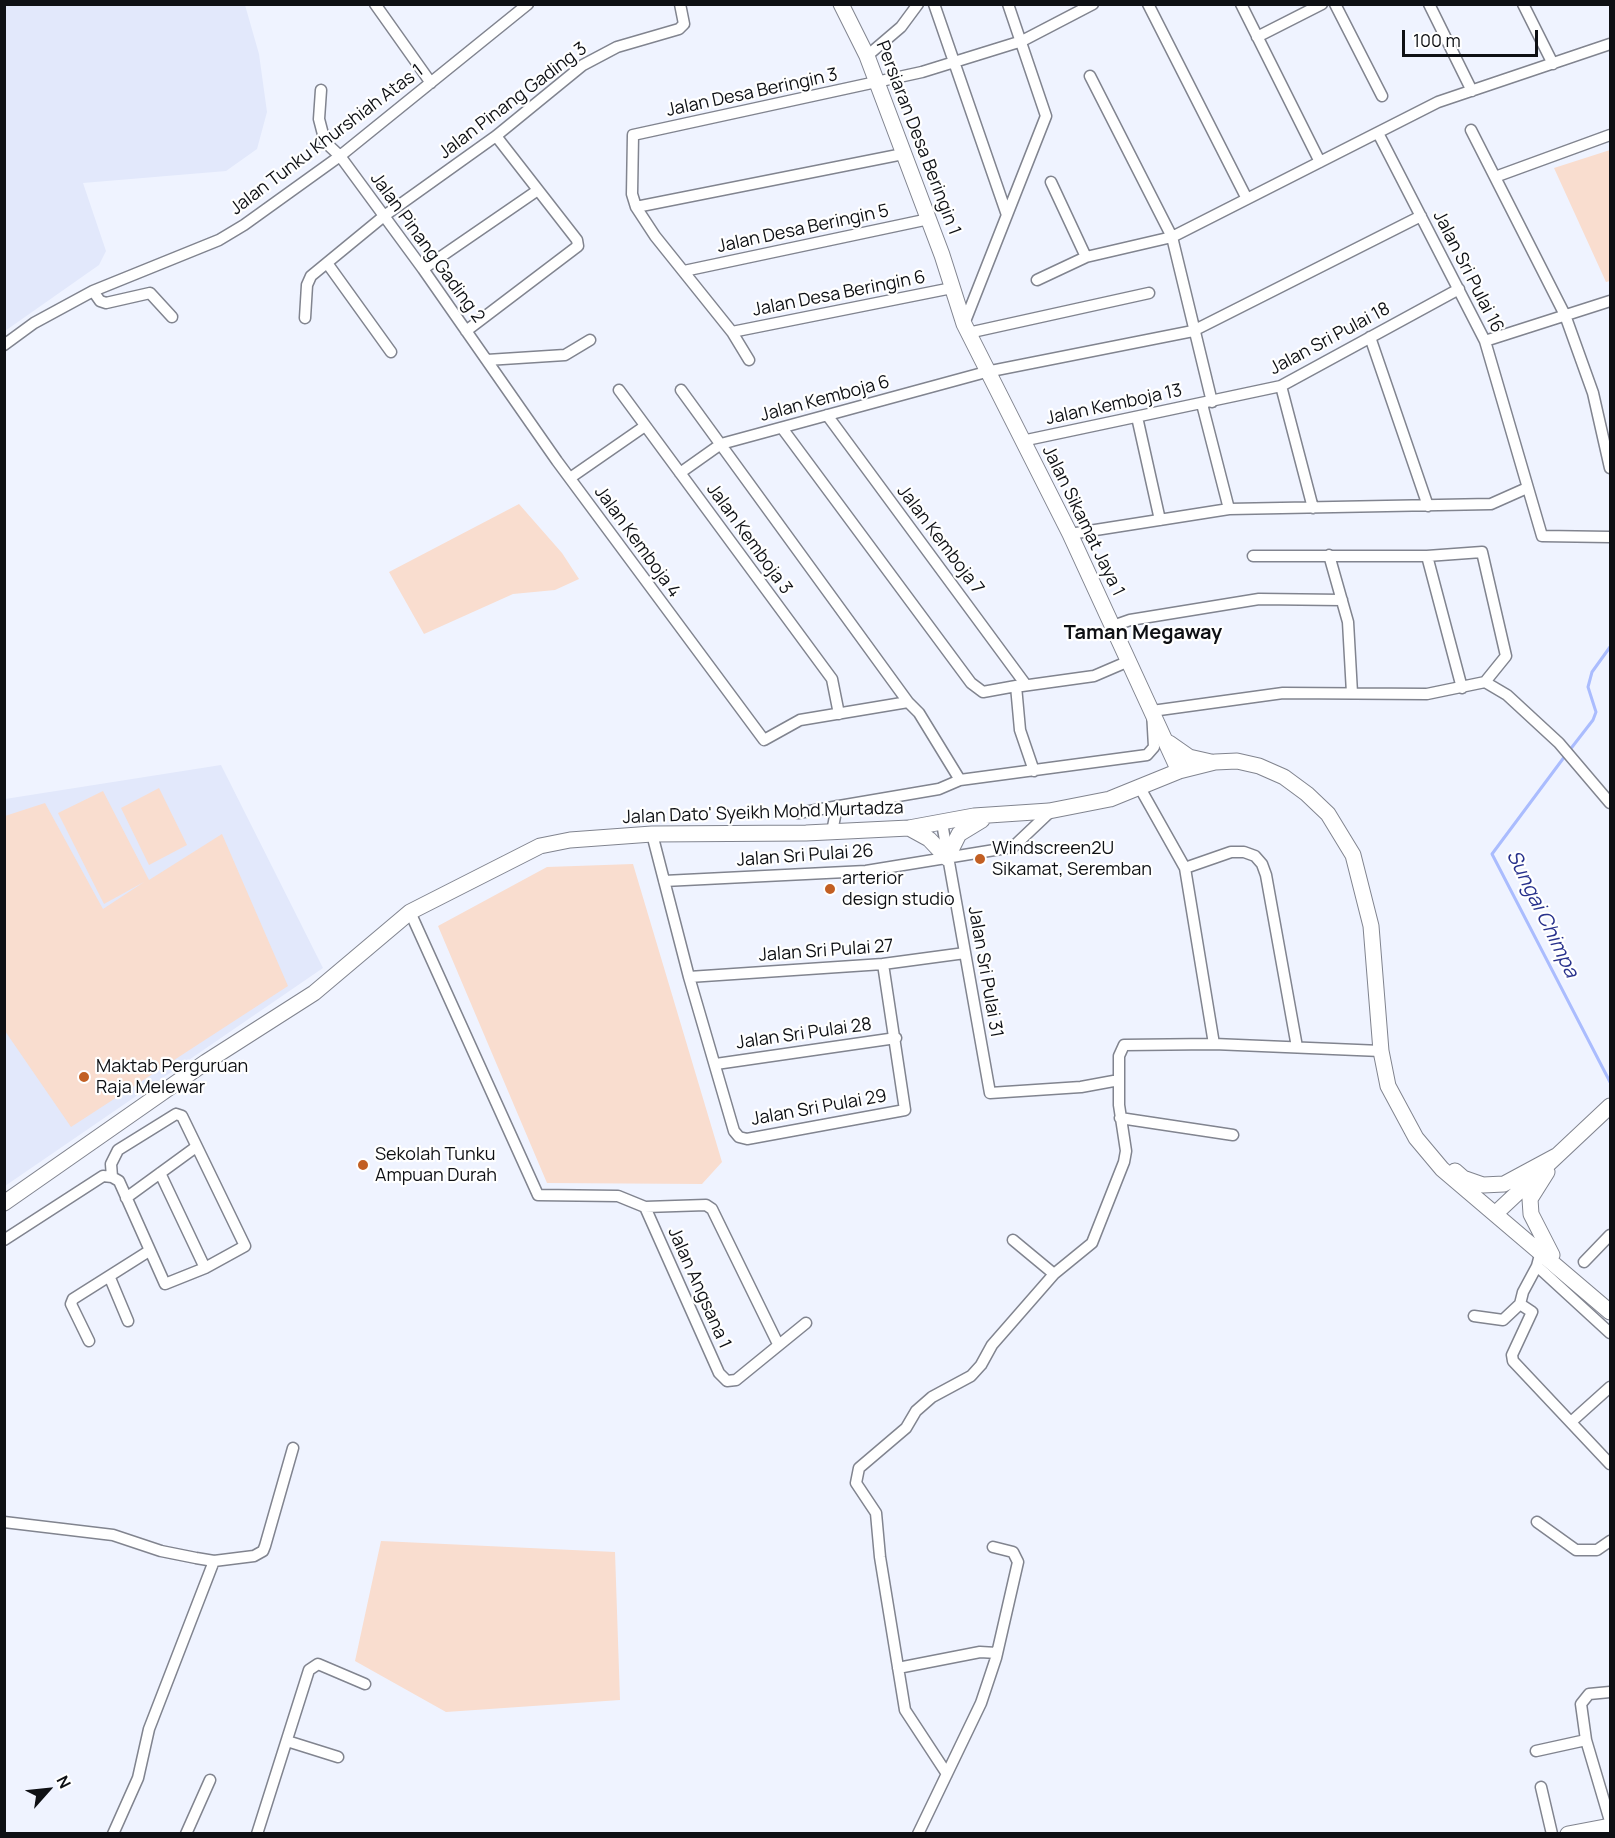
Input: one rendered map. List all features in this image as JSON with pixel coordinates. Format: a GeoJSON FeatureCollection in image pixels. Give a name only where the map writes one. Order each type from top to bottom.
{"type":"FeatureCollection","features":[{"type":"Feature","properties":{"kind":"main road","name":"Persiaran Desa Beringin 1"},"geometry":{"type":"LineString","coordinates":[[841,4],[878,84],[929,219],[952,288]]}},
{"type":"Feature","properties":{"kind":"main road","name":"Jalan Sikamat Jaya 1"},"geometry":{"type":"LineString","coordinates":[[952,288],[966,328],[986,372],[1070,534],[1179,771]]}},
{"type":"Feature","properties":{"kind":"main road"},"geometry":{"type":"LineString","coordinates":[[1162,733],[1173,748],[1180,753],[1215,762]]}},
{"type":"Feature","properties":{"kind":"main road"},"geometry":{"type":"LineString","coordinates":[[1143,787],[1164,766],[1162,733]]}},
{"type":"Feature","properties":{"kind":"main road","name":"Jalan Dato' Syeikh Mohd Murtadza"},"geometry":{"type":"LineString","coordinates":[[4,1203],[206,1062],[314,993],[410,912],[540,846],[570,840],[652,834],[832,832],[909,828],[990,815],[1052,810],[1110,799],[1179,771],[1215,762],[1237,761],[1259,766],[1284,777],[1307,794],[1338,828],[1353,855],[1371,926],[1381,1051],[1388,1086],[1397,1108],[1426,1153],[1495,1214],[1539,1258],[1557,1265],[1611,1312]]}},
{"type":"Feature","properties":{"kind":"main road"},"geometry":{"type":"LineString","coordinates":[[909,828],[929,839],[947,858],[959,834],[990,815]]}},
{"type":"Feature","properties":{"kind":"main road"},"geometry":{"type":"LineString","coordinates":[[1397,1108],[1433,1150],[1463,1178],[1484,1185],[1504,1184],[1556,1156]]}},
{"type":"Feature","properties":{"kind":"main road"},"geometry":{"type":"LineString","coordinates":[[1495,1214],[1608,1108]]}},
{"type":"Feature","properties":{"kind":"main road"},"geometry":{"type":"LineString","coordinates":[[1556,1156],[1530,1199],[1531,1214],[1536,1229],[1557,1265]]}},
{"type":"Feature","properties":{"kind":"main road"},"geometry":{"type":"LineString","coordinates":[[1568,1833],[1611,1826]]}},
{"type":"Feature","properties":{"kind":"street"},"geometry":{"type":"LineString","coordinates":[[375,4],[431,83]]}},
{"type":"Feature","properties":{"kind":"street","name":"Jalan Pinang Gading 3"},"geometry":{"type":"LineString","coordinates":[[305,318],[307,285],[310,276],[384,216],[496,136],[584,65],[617,47],[679,29],[684,24],[680,4]]}},
{"type":"Feature","properties":{"kind":"street"},"geometry":{"type":"LineString","coordinates":[[867,56],[901,27],[918,4]]}},
{"type":"Feature","properties":{"kind":"street"},"geometry":{"type":"LineString","coordinates":[[934,4],[1007,215]]}},
{"type":"Feature","properties":{"kind":"street"},"geometry":{"type":"LineString","coordinates":[[966,328],[1046,116],[1008,4]]}},
{"type":"Feature","properties":{"kind":"street","name":"Jalan Desa Beringin 3"},"geometry":{"type":"LineString","coordinates":[[636,207],[632,194],[633,135],[878,84],[1022,41],[1093,4]]}},
{"type":"Feature","properties":{"kind":"street"},"geometry":{"type":"LineString","coordinates":[[1148,4],[1247,199]]}},
{"type":"Feature","properties":{"kind":"street"},"geometry":{"type":"LineString","coordinates":[[1241,4],[1320,162]]}},
{"type":"Feature","properties":{"kind":"street"},"geometry":{"type":"LineString","coordinates":[[1257,37],[1322,4]]}},
{"type":"Feature","properties":{"kind":"street"},"geometry":{"type":"LineString","coordinates":[[1335,4],[1382,96]]}},
{"type":"Feature","properties":{"kind":"street"},"geometry":{"type":"LineString","coordinates":[[1429,4],[1472,91]]}},
{"type":"Feature","properties":{"kind":"street"},"geometry":{"type":"LineString","coordinates":[[1523,4],[1553,64]]}},
{"type":"Feature","properties":{"kind":"street","name":"Jalan Tunku Khurshiah Atas 1"},"geometry":{"type":"LineString","coordinates":[[4,345],[42,318],[93,291],[219,240],[244,225],[340,156],[521,7]]}},
{"type":"Feature","properties":{"kind":"street"},"geometry":{"type":"LineString","coordinates":[[1037,280],[1086,257],[1172,237],[1438,102],[1611,44]]}},
{"type":"Feature","properties":{"kind":"street"},"geometry":{"type":"LineString","coordinates":[[1090,76],[1172,237],[1229,509]]}},
{"type":"Feature","properties":{"kind":"street","name":"Jalan Pinang Gading 2"},"geometry":{"type":"LineString","coordinates":[[321,90],[319,119],[325,142],[340,156],[487,360]]}},
{"type":"Feature","properties":{"kind":"street"},"geometry":{"type":"LineString","coordinates":[[1472,130],[1565,315],[1593,393],[1611,468]]}},
{"type":"Feature","properties":{"kind":"street","name":"Jalan Sri Pulai 16"},"geometry":{"type":"LineString","coordinates":[[1378,133],[1485,341],[1542,536],[1611,537]]}},
{"type":"Feature","properties":{"kind":"street"},"geometry":{"type":"LineString","coordinates":[[1495,177],[1611,135]]}},
{"type":"Feature","properties":{"kind":"street"},"geometry":{"type":"LineString","coordinates":[[466,331],[576,249],[578,243],[496,136]]}},
{"type":"Feature","properties":{"kind":"street"},"geometry":{"type":"LineString","coordinates":[[749,360],[732,332],[636,207],[903,154]]}},
{"type":"Feature","properties":{"kind":"street"},"geometry":{"type":"LineString","coordinates":[[1051,182],[1086,257]]}},
{"type":"Feature","properties":{"kind":"street"},"geometry":{"type":"LineString","coordinates":[[423,269],[538,190]]}},
{"type":"Feature","properties":{"kind":"street","name":"Jalan Kemboja 6"},"geometry":{"type":"LineString","coordinates":[[680,473],[721,444],[986,372],[1193,331],[1421,216]]}},
{"type":"Feature","properties":{"kind":"street","name":"Jalan Desa Beringin 5"},"geometry":{"type":"LineString","coordinates":[[684,271],[929,219]]}},
{"type":"Feature","properties":{"kind":"street"},"geometry":{"type":"LineString","coordinates":[[327,263],[391,352]]}},
{"type":"Feature","properties":{"kind":"street","name":"Jalan Desa Beringin 6"},"geometry":{"type":"LineString","coordinates":[[732,332],[952,288]]}},
{"type":"Feature","properties":{"kind":"street","name":"Jalan Sri Pulai 18"},"geometry":{"type":"LineString","coordinates":[[1207,403],[1281,386],[1458,289]]}},
{"type":"Feature","properties":{"kind":"street"},"geometry":{"type":"LineString","coordinates":[[93,291],[100,301],[106,303],[150,293],[172,317]]}},
{"type":"Feature","properties":{"kind":"street"},"geometry":{"type":"LineString","coordinates":[[966,328],[1149,292]]}},
{"type":"Feature","properties":{"kind":"street"},"geometry":{"type":"LineString","coordinates":[[1485,341],[1611,301]]}},
{"type":"Feature","properties":{"kind":"street"},"geometry":{"type":"LineString","coordinates":[[1370,337],[1428,506]]}},
{"type":"Feature","properties":{"kind":"street"},"geometry":{"type":"LineString","coordinates":[[487,360],[565,354],[590,340]]}},
{"type":"Feature","properties":{"kind":"street","name":"Jalan Kemboja 4"},"geometry":{"type":"LineString","coordinates":[[487,360],[570,478],[764,741],[800,720],[839,714]]}},
{"type":"Feature","properties":{"kind":"street"},"geometry":{"type":"LineString","coordinates":[[1281,386],[1313,508]]}},
{"type":"Feature","properties":{"kind":"street","name":"Jalan Kemboja 3"},"geometry":{"type":"LineString","coordinates":[[619,390],[832,679],[839,714]]}},
{"type":"Feature","properties":{"kind":"street"},"geometry":{"type":"LineString","coordinates":[[681,390],[908,702],[919,713],[960,780]]}},
{"type":"Feature","properties":{"kind":"street","name":"Jalan Kemboja 13"},"geometry":{"type":"LineString","coordinates":[[1022,441],[1207,403]]}},
{"type":"Feature","properties":{"kind":"street","name":"Jalan Kemboja 7"},"geometry":{"type":"LineString","coordinates":[[827,415],[1021,686]]}},
{"type":"Feature","properties":{"kind":"street"},"geometry":{"type":"LineString","coordinates":[[1137,417],[1161,520]]}},
{"type":"Feature","properties":{"kind":"street"},"geometry":{"type":"LineString","coordinates":[[570,478],[645,426]]}},
{"type":"Feature","properties":{"kind":"street"},"geometry":{"type":"LineString","coordinates":[[782,428],[971,683],[983,692],[1094,676],[1129,661]]}},
{"type":"Feature","properties":{"kind":"street"},"geometry":{"type":"LineString","coordinates":[[1070,534],[1229,509],[1491,504],[1527,488]]}},
{"type":"Feature","properties":{"kind":"street"},"geometry":{"type":"LineString","coordinates":[[798,813],[939,789],[960,780],[1147,755],[1154,747],[1152,711],[1283,693],[1427,693],[1462,688],[1485,682],[1506,656],[1482,552],[1426,556],[1253,556]]}},
{"type":"Feature","properties":{"kind":"street"},"geometry":{"type":"LineString","coordinates":[[1329,555],[1348,622],[1352,693]]}},
{"type":"Feature","properties":{"kind":"street"},"geometry":{"type":"LineString","coordinates":[[1426,556],[1462,688]]}},
{"type":"Feature","properties":{"kind":"street"},"geometry":{"type":"LineString","coordinates":[[1113,626],[1130,620],[1259,600],[1342,600]]}},
{"type":"Feature","properties":{"kind":"street"},"geometry":{"type":"LineString","coordinates":[[1485,682],[1507,695],[1559,743],[1611,803]]}},
{"type":"Feature","properties":{"kind":"street"},"geometry":{"type":"LineString","coordinates":[[1021,686],[1020,730],[1034,771]]}},
{"type":"Feature","properties":{"kind":"street"},"geometry":{"type":"LineString","coordinates":[[839,714],[908,702]]}},
{"type":"Feature","properties":{"kind":"street"},"geometry":{"type":"LineString","coordinates":[[1143,787],[1185,868],[1214,1044]]}},
{"type":"Feature","properties":{"kind":"street"},"geometry":{"type":"LineString","coordinates":[[832,832],[837,806]]}},
{"type":"Feature","properties":{"kind":"street","name":"Jalan Sri Pulai 26"},"geometry":{"type":"LineString","coordinates":[[664,881],[866,871],[1013,847],[1052,810]]}},
{"type":"Feature","properties":{"kind":"street","name":"Jalan Sri Pulai 31"},"geometry":{"type":"LineString","coordinates":[[942,823],[990,1093],[1081,1087],[1119,1080]]}},
{"type":"Feature","properties":{"kind":"street"},"geometry":{"type":"LineString","coordinates":[[652,834],[716,1064]]}},
{"type":"Feature","properties":{"kind":"street"},"geometry":{"type":"LineString","coordinates":[[1185,868],[1231,852],[1244,852],[1255,856],[1262,864],[1266,875],[1297,1047]]}},
{"type":"Feature","properties":{"kind":"street"},"geometry":{"type":"LineString","coordinates":[[410,912],[538,1195],[618,1196],[645,1207],[706,1205],[712,1209],[778,1344],[806,1323]]}},
{"type":"Feature","properties":{"kind":"street","name":"Jalan Sri Pulai 27"},"geometry":{"type":"LineString","coordinates":[[690,977],[883,964],[965,953]]}},
{"type":"Feature","properties":{"kind":"street"},"geometry":{"type":"LineString","coordinates":[[883,964],[896,1038]]}},
{"type":"Feature","properties":{"kind":"street","name":"Jalan Sri Pulai 28"},"geometry":{"type":"LineString","coordinates":[[716,1064],[896,1038]]}},
{"type":"Feature","properties":{"kind":"street","name":"Jalan Sri Pulai 29"},"geometry":{"type":"LineString","coordinates":[[716,1064],[734,1131],[739,1137],[747,1139],[905,1110],[896,1038]]}},
{"type":"Feature","properties":{"kind":"street"},"geometry":{"type":"LineString","coordinates":[[947,1774],[910,1721],[901,1697],[880,1557],[876,1513],[859,1491],[856,1474],[865,1461],[906,1428],[916,1411],[932,1397],[971,1376],[981,1365],[992,1345],[1054,1274],[1092,1243],[1124,1162],[1126,1150],[1120,1118],[1119,1080],[1119,1056],[1124,1045],[1214,1044],[1381,1051]]}},
{"type":"Feature","properties":{"kind":"street"},"geometry":{"type":"LineString","coordinates":[[4,1240],[103,1176],[119,1181],[165,1284],[205,1268],[245,1246],[182,1116],[176,1114],[118,1150],[111,1164],[112,1177]]}},
{"type":"Feature","properties":{"kind":"street"},"geometry":{"type":"LineString","coordinates":[[1120,1118],[1233,1135]]}},
{"type":"Feature","properties":{"kind":"street"},"geometry":{"type":"LineString","coordinates":[[126,1198],[196,1147]]}},
{"type":"Feature","properties":{"kind":"street"},"geometry":{"type":"LineString","coordinates":[[160,1173],[205,1268]]}},
{"type":"Feature","properties":{"kind":"street","name":"Jalan Angsana 1"},"geometry":{"type":"LineString","coordinates":[[645,1207],[719,1373],[727,1381],[736,1380],[778,1344]]}},
{"type":"Feature","properties":{"kind":"street"},"geometry":{"type":"LineString","coordinates":[[1584,1262],[1611,1236]]}},
{"type":"Feature","properties":{"kind":"street"},"geometry":{"type":"LineString","coordinates":[[1013,1240],[1054,1274]]}},
{"type":"Feature","properties":{"kind":"street"},"geometry":{"type":"LineString","coordinates":[[89,1341],[71,1304],[73,1299],[110,1278],[149,1251]]}},
{"type":"Feature","properties":{"kind":"street"},"geometry":{"type":"LineString","coordinates":[[1474,1316],[1503,1320],[1520,1304],[1523,1292],[1539,1258],[1611,1334]]}},
{"type":"Feature","properties":{"kind":"street"},"geometry":{"type":"LineString","coordinates":[[110,1278],[128,1322]]}},
{"type":"Feature","properties":{"kind":"street"},"geometry":{"type":"LineString","coordinates":[[1520,1304],[1532,1312],[1512,1355],[1513,1361],[1611,1464]]}},
{"type":"Feature","properties":{"kind":"street"},"geometry":{"type":"LineString","coordinates":[[1571,1422],[1611,1387]]}},
{"type":"Feature","properties":{"kind":"street"},"geometry":{"type":"LineString","coordinates":[[4,1522],[113,1535],[161,1551],[214,1561],[254,1556],[263,1551],[293,1448]]}},
{"type":"Feature","properties":{"kind":"street"},"geometry":{"type":"LineString","coordinates":[[1537,1522],[1576,1550],[1598,1550],[1611,1541]]}},
{"type":"Feature","properties":{"kind":"street"},"geometry":{"type":"LineString","coordinates":[[918,1833],[981,1703],[997,1653],[1018,1562],[1013,1552],[993,1547]]}},
{"type":"Feature","properties":{"kind":"street"},"geometry":{"type":"LineString","coordinates":[[113,1833],[138,1778],[149,1729],[214,1561]]}},
{"type":"Feature","properties":{"kind":"street"},"geometry":{"type":"LineString","coordinates":[[898,1668],[980,1652],[997,1653]]}},
{"type":"Feature","properties":{"kind":"street"},"geometry":{"type":"LineString","coordinates":[[256,1833],[309,1670],[314,1664],[318,1664],[365,1684]]}},
{"type":"Feature","properties":{"kind":"street"},"geometry":{"type":"LineString","coordinates":[[1611,1692],[1589,1694],[1581,1704],[1586,1740],[1611,1821]]}},
{"type":"Feature","properties":{"kind":"street"},"geometry":{"type":"LineString","coordinates":[[1536,1751],[1586,1740]]}},
{"type":"Feature","properties":{"kind":"street"},"geometry":{"type":"LineString","coordinates":[[287,1741],[338,1757]]}},
{"type":"Feature","properties":{"kind":"street"},"geometry":{"type":"LineString","coordinates":[[186,1833],[210,1780]]}},
{"type":"Feature","properties":{"kind":"street"},"geometry":{"type":"LineString","coordinates":[[1541,1787],[1552,1833]]}},
{"type":"Feature","properties":{"kind":"shaded area"},"geometry":{"type":"Polygon","coordinates":[[[5,4],[245,5],[259,54],[267,112],[257,149],[226,171],[83,183],[106,251],[99,265],[5,331],[5,4]]]}},
{"type":"Feature","properties":{"kind":"shaded area"},"geometry":{"type":"Polygon","coordinates":[[[1610,150],[1610,281],[1606,282],[1554,168],[1610,150]]]}},
{"type":"Feature","properties":{"kind":"shaded area"},"geometry":{"type":"Polygon","coordinates":[[[519,504],[562,553],[579,579],[555,590],[513,594],[424,634],[389,572],[519,504]]]}},
{"type":"Feature","properties":{"kind":"shaded area","name":"Maktab Perguruan Raja Melewar"},"geometry":{"type":"Polygon","coordinates":[[[221,765],[323,968],[5,1186],[5,799],[221,765]]]}},
{"type":"Feature","properties":{"kind":"shaded area"},"geometry":{"type":"Polygon","coordinates":[[[159,788],[187,845],[149,865],[121,808],[159,788]]]}},
{"type":"Feature","properties":{"kind":"shaded area","name":"Maktab Perguruan Raja Melewar"},"geometry":{"type":"Polygon","coordinates":[[[103,791],[149,880],[222,834],[288,986],[71,1127],[5,1031],[5,816],[45,803],[103,909],[144,882],[104,904],[58,813],[103,791]]]}},
{"type":"Feature","properties":{"kind":"shaded area"},"geometry":{"type":"Polygon","coordinates":[[[633,864],[722,1162],[702,1184],[547,1183],[438,926],[547,867],[633,864]]]}},
{"type":"Feature","properties":{"kind":"shaded area"},"geometry":{"type":"Polygon","coordinates":[[[381,1541],[615,1552],[620,1700],[446,1712],[355,1661],[381,1541]]]}},
{"type":"Feature","properties":{"kind":"waterway","name":"Sungai Chimpa"},"geometry":{"type":"LineString","coordinates":[[1569,751],[1593,720],[1596,712],[1588,687],[1592,672],[1610,647]]}},
{"type":"Feature","properties":{"kind":"waterway","name":"Sungai Chimpa"},"geometry":{"type":"LineString","coordinates":[[1565,756],[1492,854],[1610,1082]]}},
{"type":"Feature","properties":{"kind":"place","name":"Windscreen2U Sikamat, Seremban"},"geometry":{"type":"Point","coordinates":[980,859]}},
{"type":"Feature","properties":{"kind":"place","name":"arterior design studio"},"geometry":{"type":"Point","coordinates":[830,889]}},
{"type":"Feature","properties":{"kind":"place","name":"Maktab Perguruan Raja Melewar"},"geometry":{"type":"Point","coordinates":[84,1077]}},
{"type":"Feature","properties":{"kind":"place","name":"Sekolah Tunku Ampuan Durah"},"geometry":{"type":"Point","coordinates":[363,1165]}},
{"type":"Feature","properties":{"kind":"district","name":"Taman Megaway"},"geometry":{"type":"Point","coordinates":[1143,633]}}]}
